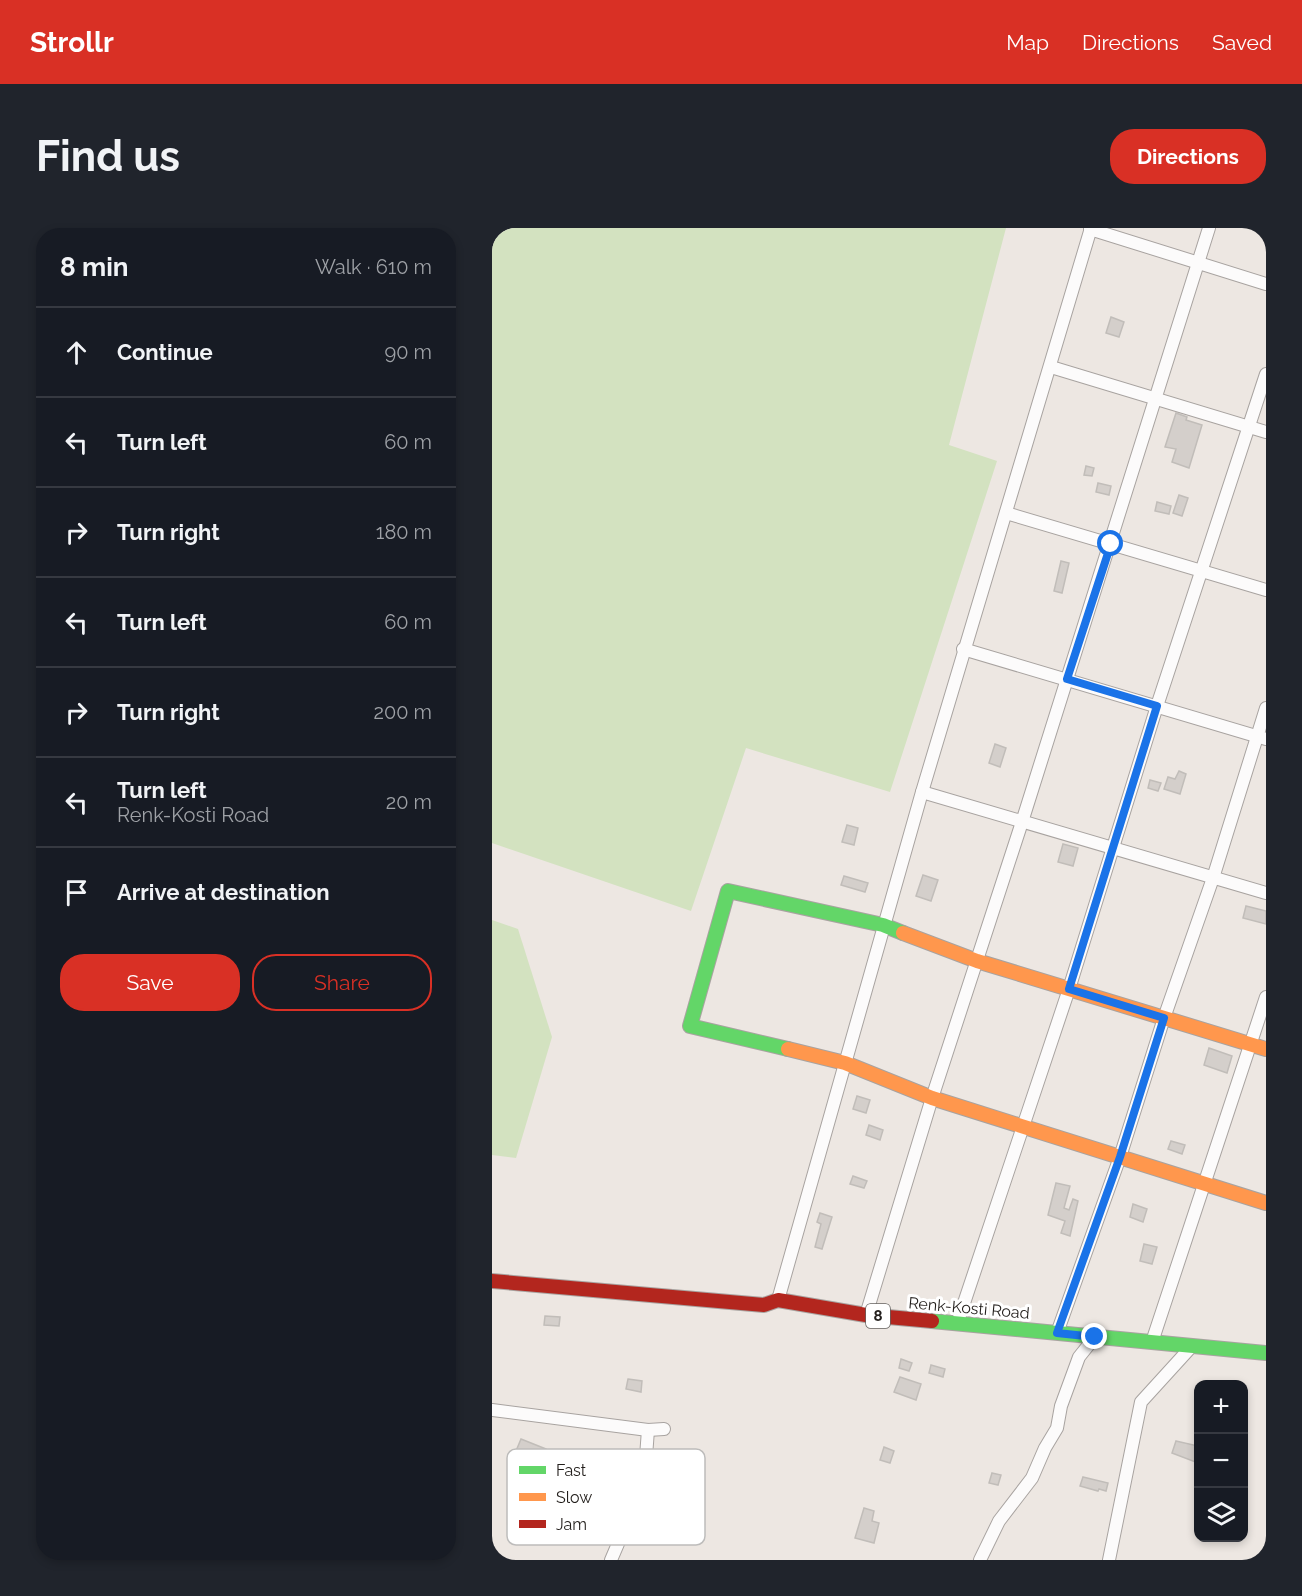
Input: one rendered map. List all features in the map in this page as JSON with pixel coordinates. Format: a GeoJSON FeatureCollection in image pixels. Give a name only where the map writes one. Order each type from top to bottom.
{"type":"FeatureCollection","features":[{"type":"Feature","properties":{"kind":"street"},"geometry":{"type":"LineString","coordinates":[[866,1315],[932,1098],[1111,544],[1209,228]]}},
{"type":"Feature","properties":{"kind":"street"},"geometry":{"type":"LineString","coordinates":[[778,1300],[963,649],[1051,367],[1090,229],[1266,284]]}},
{"type":"Feature","properties":{"kind":"street"},"geometry":{"type":"LineString","coordinates":[[1051,367],[1266,432]]}},
{"type":"Feature","properties":{"kind":"street"},"geometry":{"type":"LineString","coordinates":[[957,1324],[1069,989],[1157,706],[1266,374]]}},
{"type":"Feature","properties":{"kind":"street"},"geometry":{"type":"LineString","coordinates":[[1006,513],[1266,590]]}},
{"type":"Feature","properties":{"kind":"street"},"geometry":{"type":"LineString","coordinates":[[963,649],[1261,737]]}},
{"type":"Feature","properties":{"kind":"street"},"geometry":{"type":"LineString","coordinates":[[1057,1333],[1120,1157],[1164,1018],[1261,737],[1266,708]]}},
{"type":"Feature","properties":{"kind":"street"},"geometry":{"type":"LineString","coordinates":[[922,792],[1266,893]]}},
{"type":"Feature","properties":{"kind":"street"},"geometry":{"type":"LineString","coordinates":[[1266,1049],[977,961],[883,925],[728,891],[690,1026],[845,1063],[932,1098],[1266,1203]]}},
{"type":"Feature","properties":{"kind":"street"},"geometry":{"type":"LineString","coordinates":[[1152,1342],[1266,997]]}},
{"type":"Feature","properties":{"kind":"street","name":"Renk-Kosti Road"},"geometry":{"type":"LineString","coordinates":[[492,1281],[764,1305],[778,1300],[866,1315],[1192,1346],[1265,1350]]}},
{"type":"Feature","properties":{"kind":"street"},"geometry":{"type":"LineString","coordinates":[[980,1560],[999,1521],[1032,1478],[1057,1428],[1061,1406],[1079,1357],[1095,1337]]}},
{"type":"Feature","properties":{"kind":"street"},"geometry":{"type":"LineString","coordinates":[[1109,1560],[1141,1402],[1192,1346]]}},
{"type":"Feature","properties":{"kind":"street"},"geometry":{"type":"LineString","coordinates":[[492,1410],[648,1430],[664,1429]]}},
{"type":"Feature","properties":{"kind":"street"},"geometry":{"type":"LineString","coordinates":[[647,1449],[648,1430]]}},
{"type":"Feature","properties":{"kind":"street"},"geometry":{"type":"LineString","coordinates":[[611,1560],[618,1545]]}},
{"type":"Feature","properties":{"kind":"green space"},"geometry":{"type":"Polygon","coordinates":[[[492,228],[1006,228],[949,445],[997,461],[890,792],[746,748],[691,911],[492,843],[492,228]]]}},
{"type":"Feature","properties":{"kind":"green space"},"geometry":{"type":"Polygon","coordinates":[[[492,920],[518,929],[552,1037],[516,1158],[492,1155],[492,920]]]}},
{"type":"Feature","properties":{"kind":"building"},"geometry":{"type":"Polygon","coordinates":[[[1111,317],[1124,322],[1119,337],[1106,333],[1111,317]]]}},
{"type":"Feature","properties":{"kind":"building"},"geometry":{"type":"Polygon","coordinates":[[[1176,413],[1187,417],[1186,420],[1202,425],[1189,468],[1172,462],[1176,449],[1165,447],[1176,413]]]}},
{"type":"Feature","properties":{"kind":"building"},"geometry":{"type":"Polygon","coordinates":[[[1086,466],[1094,468],[1092,476],[1084,475],[1086,466]]]}},
{"type":"Feature","properties":{"kind":"building"},"geometry":{"type":"Polygon","coordinates":[[[1098,483],[1111,486],[1109,495],[1096,492],[1098,483]]]}},
{"type":"Feature","properties":{"kind":"building"},"geometry":{"type":"Polygon","coordinates":[[[1179,495],[1188,498],[1182,516],[1173,513],[1179,495]]]}},
{"type":"Feature","properties":{"kind":"building"},"geometry":{"type":"Polygon","coordinates":[[[1157,502],[1171,506],[1169,514],[1155,511],[1157,502]]]}},
{"type":"Feature","properties":{"kind":"building"},"geometry":{"type":"Polygon","coordinates":[[[1061,561],[1069,563],[1062,593],[1054,591],[1061,561]]]}},
{"type":"Feature","properties":{"kind":"building"},"geometry":{"type":"Polygon","coordinates":[[[995,744],[1006,748],[1000,767],[989,763],[995,744]]]}},
{"type":"Feature","properties":{"kind":"building"},"geometry":{"type":"Polygon","coordinates":[[[1179,771],[1186,774],[1180,794],[1164,789],[1168,777],[1175,779],[1179,771]]]}},
{"type":"Feature","properties":{"kind":"building"},"geometry":{"type":"Polygon","coordinates":[[[1150,780],[1161,783],[1158,791],[1148,788],[1150,780]]]}},
{"type":"Feature","properties":{"kind":"building"},"geometry":{"type":"Polygon","coordinates":[[[847,825],[858,828],[854,845],[842,842],[847,825]]]}},
{"type":"Feature","properties":{"kind":"building"},"geometry":{"type":"Polygon","coordinates":[[[1063,844],[1078,848],[1073,866],[1058,862],[1063,844]]]}},
{"type":"Feature","properties":{"kind":"building"},"geometry":{"type":"Polygon","coordinates":[[[923,875],[938,880],[931,901],[916,896],[923,875]]]}},
{"type":"Feature","properties":{"kind":"building"},"geometry":{"type":"Polygon","coordinates":[[[844,876],[868,883],[865,892],[841,885],[844,876]]]}},
{"type":"Feature","properties":{"kind":"building"},"geometry":{"type":"Polygon","coordinates":[[[1246,906],[1266,911],[1266,924],[1243,918],[1246,906]]]}},
{"type":"Feature","properties":{"kind":"building"},"geometry":{"type":"Polygon","coordinates":[[[1209,1048],[1232,1056],[1227,1073],[1204,1065],[1209,1048]]]}},
{"type":"Feature","properties":{"kind":"building"},"geometry":{"type":"Polygon","coordinates":[[[857,1096],[870,1100],[866,1113],[853,1109],[857,1096]]]}},
{"type":"Feature","properties":{"kind":"building"},"geometry":{"type":"Polygon","coordinates":[[[869,1125],[883,1130],[880,1140],[866,1135],[869,1125]]]}},
{"type":"Feature","properties":{"kind":"building"},"geometry":{"type":"Polygon","coordinates":[[[1171,1141],[1185,1145],[1182,1154],[1168,1149],[1171,1141]]]}},
{"type":"Feature","properties":{"kind":"building"},"geometry":{"type":"Polygon","coordinates":[[[853,1176],[867,1181],[864,1188],[850,1184],[853,1176]]]}},
{"type":"Feature","properties":{"kind":"building"},"geometry":{"type":"Polygon","coordinates":[[[1056,1183],[1070,1186],[1064,1208],[1069,1210],[1073,1199],[1078,1201],[1070,1236],[1061,1233],[1065,1221],[1048,1215],[1056,1183]]]}},
{"type":"Feature","properties":{"kind":"building"},"geometry":{"type":"Polygon","coordinates":[[[1133,1204],[1147,1209],[1143,1222],[1130,1217],[1133,1204]]]}},
{"type":"Feature","properties":{"kind":"building"},"geometry":{"type":"Polygon","coordinates":[[[820,1213],[832,1217],[822,1249],[815,1247],[821,1224],[817,1222],[820,1213]]]}},
{"type":"Feature","properties":{"kind":"building"},"geometry":{"type":"Polygon","coordinates":[[[1144,1244],[1157,1247],[1152,1264],[1140,1261],[1144,1244]]]}},
{"type":"Feature","properties":{"kind":"building"},"geometry":{"type":"Polygon","coordinates":[[[545,1316],[560,1317],[559,1326],[544,1325],[545,1316]]]}},
{"type":"Feature","properties":{"kind":"building"},"geometry":{"type":"Polygon","coordinates":[[[901,1359],[912,1363],[909,1371],[899,1368],[901,1359]]]}},
{"type":"Feature","properties":{"kind":"building"},"geometry":{"type":"Polygon","coordinates":[[[931,1365],[945,1369],[943,1377],[929,1373],[931,1365]]]}},
{"type":"Feature","properties":{"kind":"building"},"geometry":{"type":"Polygon","coordinates":[[[900,1377],[921,1384],[916,1400],[894,1392],[900,1377]]]}},
{"type":"Feature","properties":{"kind":"building"},"geometry":{"type":"Polygon","coordinates":[[[628,1379],[642,1381],[641,1392],[626,1389],[628,1379]]]}},
{"type":"Feature","properties":{"kind":"building"},"geometry":{"type":"Polygon","coordinates":[[[521,1439],[546,1449],[517,1449],[521,1439]]]}},
{"type":"Feature","properties":{"kind":"building"},"geometry":{"type":"Polygon","coordinates":[[[1176,1441],[1194,1445],[1194,1461],[1172,1453],[1176,1441]]]}},
{"type":"Feature","properties":{"kind":"building"},"geometry":{"type":"Polygon","coordinates":[[[884,1447],[894,1451],[890,1463],[880,1460],[884,1447]]]}},
{"type":"Feature","properties":{"kind":"building"},"geometry":{"type":"Polygon","coordinates":[[[992,1473],[1001,1475],[998,1485],[989,1483],[992,1473]]]}},
{"type":"Feature","properties":{"kind":"building"},"geometry":{"type":"Polygon","coordinates":[[[1083,1477],[1108,1483],[1106,1491],[1080,1486],[1083,1477]]]}},
{"type":"Feature","properties":{"kind":"building"},"geometry":{"type":"Polygon","coordinates":[[[864,1508],[874,1511],[872,1521],[879,1523],[874,1543],[855,1538],[864,1508]]]}},
{"type":"Feature","properties":{"kind":"traffic: fast"},"geometry":{"type":"LineString","coordinates":[[788,1049],[690,1026],[728,891],[883,925],[903,933]]}},
{"type":"Feature","properties":{"kind":"traffic: fast"},"geometry":{"type":"LineString","coordinates":[[932,1321],[1266,1353]]}},
{"type":"Feature","properties":{"kind":"traffic: slow"},"geometry":{"type":"LineString","coordinates":[[903,933],[977,961],[1266,1049]]}},
{"type":"Feature","properties":{"kind":"traffic: slow"},"geometry":{"type":"LineString","coordinates":[[788,1049],[845,1063],[932,1098],[1266,1203]]}},
{"type":"Feature","properties":{"kind":"traffic: jam"},"geometry":{"type":"LineString","coordinates":[[492,1281],[764,1305],[778,1300],[866,1315],[932,1321]]}},
{"type":"Feature","properties":{"kind":"route"},"geometry":{"type":"LineString","coordinates":[[1095,1337],[1057,1333],[1120,1157],[1164,1018],[1069,989],[1157,706],[1067,679],[1111,544]]}}]}
